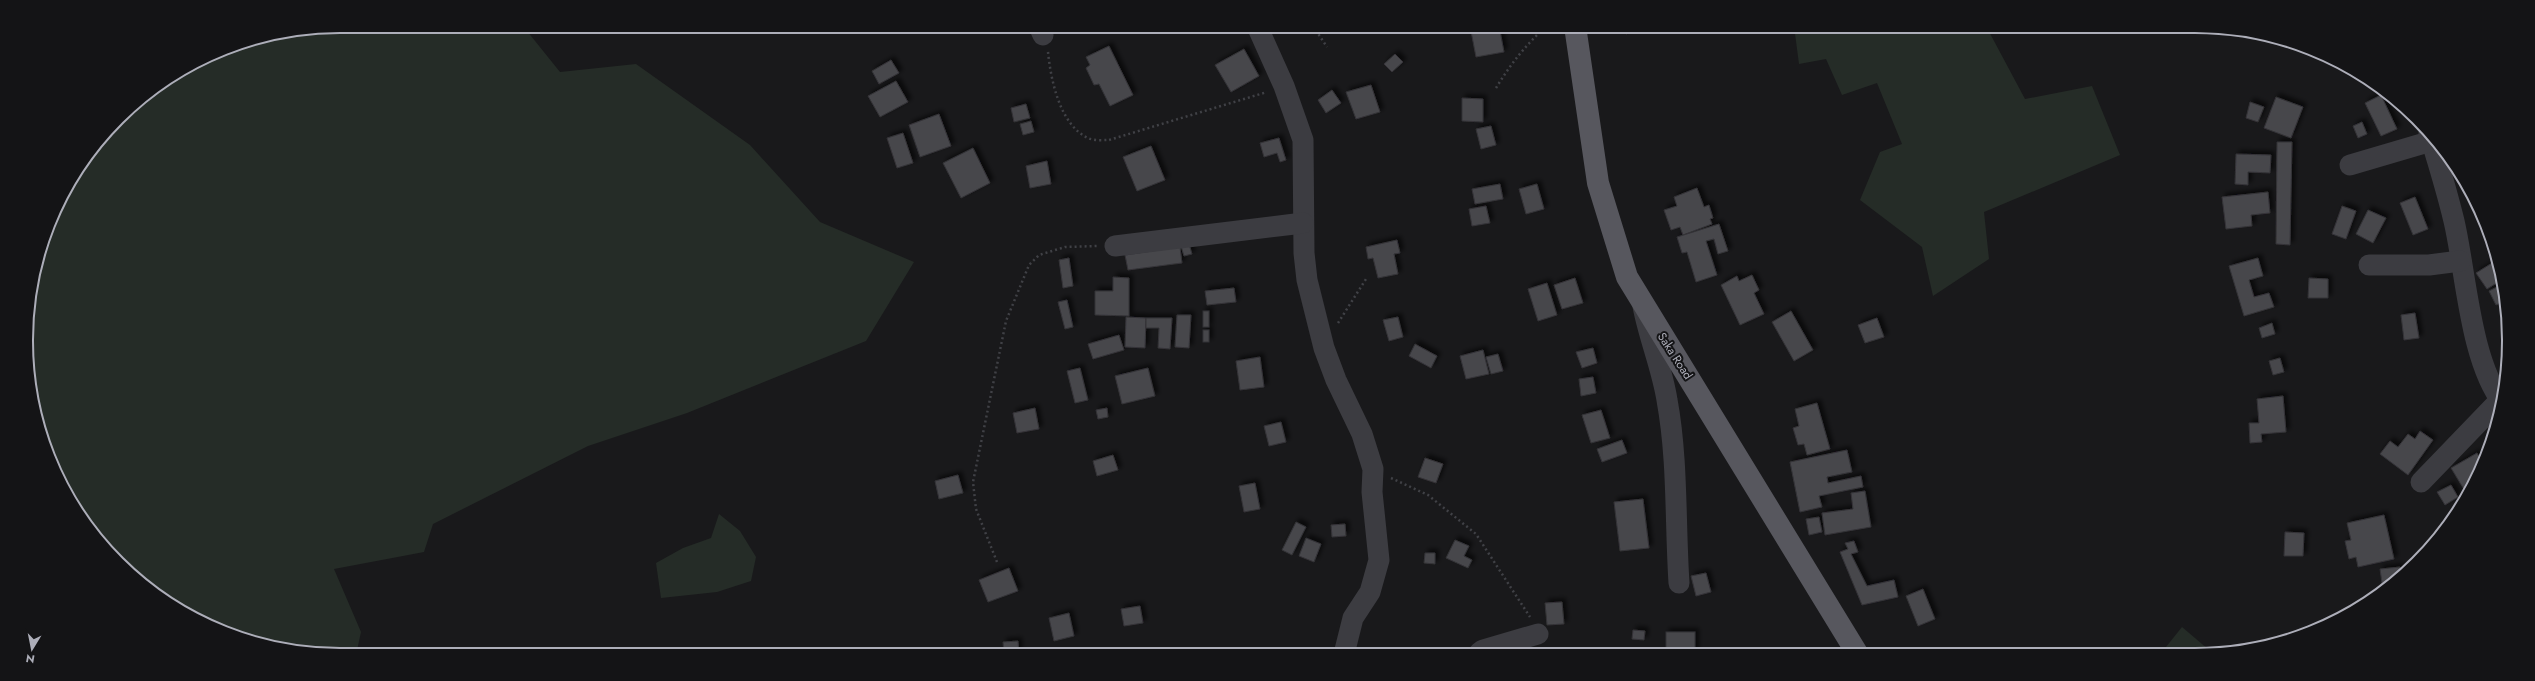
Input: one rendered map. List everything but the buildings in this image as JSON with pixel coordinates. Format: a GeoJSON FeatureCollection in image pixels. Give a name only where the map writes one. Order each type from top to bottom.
{"type":"FeatureCollection","features":[{"type":"Feature","properties":{"kind":"main road","name":"Saka Road"},"geometry":{"type":"LineString","coordinates":[[1577,33],[1598,183],[1627,277],[1643,306],[1729,441],[1854,648]]}},
{"type":"Feature","properties":{"kind":"street"},"geometry":{"type":"LineString","coordinates":[[1260,33],[1284,86],[1303,140],[1303,223],[1307,280],[1324,348],[1336,380],[1362,434],[1373,469],[1372,492],[1379,560],[1370,592],[1353,618],[1346,648]]}},
{"type":"Feature","properties":{"kind":"street"},"geometry":{"type":"LineString","coordinates":[[2350,165],[2427,140]]}},
{"type":"Feature","properties":{"kind":"street"},"geometry":{"type":"LineString","coordinates":[[2435,149],[2454,221],[2467,298],[2484,366],[2497,392]]}},
{"type":"Feature","properties":{"kind":"street"},"geometry":{"type":"LineString","coordinates":[[1115,246],[1303,223]]}},
{"type":"Feature","properties":{"kind":"street"},"geometry":{"type":"LineString","coordinates":[[2369,265],[2429,265],[2460,261]]}},
{"type":"Feature","properties":{"kind":"street"},"geometry":{"type":"LineString","coordinates":[[1643,306],[1648,335],[1667,400],[1674,464],[1679,583]]}},
{"type":"Feature","properties":{"kind":"street"},"geometry":{"type":"LineString","coordinates":[[2421,482],[2494,409]]}},
{"type":"Feature","properties":{"kind":"street"},"geometry":{"type":"LineString","coordinates":[[1490,648],[1538,634]]}},
{"type":"Feature","properties":{"kind":"path"},"geometry":{"type":"LineString","coordinates":[[1042,33],[1048,52],[1052,85],[1074,129],[1089,139],[1109,140],[1284,86]]}},
{"type":"Feature","properties":{"kind":"path"},"geometry":{"type":"LineString","coordinates":[[1318,33],[1327,47]]}},
{"type":"Feature","properties":{"kind":"path"},"geometry":{"type":"LineString","coordinates":[[1496,88],[1507,70],[1539,33]]}},
{"type":"Feature","properties":{"kind":"path"},"geometry":{"type":"LineString","coordinates":[[997,562],[976,509],[973,482],[1006,322],[1029,264],[1039,255],[1064,247],[1115,246]]}},
{"type":"Feature","properties":{"kind":"path"},"geometry":{"type":"LineString","coordinates":[[1324,348],[1366,279]]}},
{"type":"Feature","properties":{"kind":"path"},"geometry":{"type":"LineString","coordinates":[[1373,469],[1428,495],[1476,534],[1508,581],[1538,634]]}},
{"type":"Feature","properties":{"kind":"shaded area"},"geometry":{"type":"Polygon","coordinates":[[[340,33],[529,33],[560,72],[636,64],[750,145],[820,222],[914,262],[866,341],[687,413],[588,446],[433,524],[424,552],[334,569],[361,632],[358,648],[300,645],[261,638],[242,632],[223,625],[187,607],[138,572],[109,543],[74,494],[56,458],[49,439],[39,400],[33,340],[39,281],[49,242],[56,223],[74,187],[97,153],[109,138],[138,109],[170,85],[187,74],[223,56],[261,43],[300,36],[340,33]]]}},
{"type":"Feature","properties":{"kind":"shaded area"},"geometry":{"type":"Polygon","coordinates":[[[1795,33],[1990,33],[2025,99],[2092,86],[2120,155],[1984,212],[1989,259],[1933,296],[1922,247],[1860,200],[1880,152],[1902,144],[1877,83],[1842,95],[1826,59],[1799,64],[1795,33]]]}},
{"type":"Feature","properties":{"kind":"shaded area"},"geometry":{"type":"Polygon","coordinates":[[[719,514],[740,531],[756,557],[751,581],[717,592],[661,598],[656,563],[683,548],[711,538],[719,514]]]}},
{"type":"Feature","properties":{"kind":"shaded area"},"geometry":{"type":"Polygon","coordinates":[[[2182,627],[2206,647],[2194,648],[2165,648],[2182,627]]]}}]}
